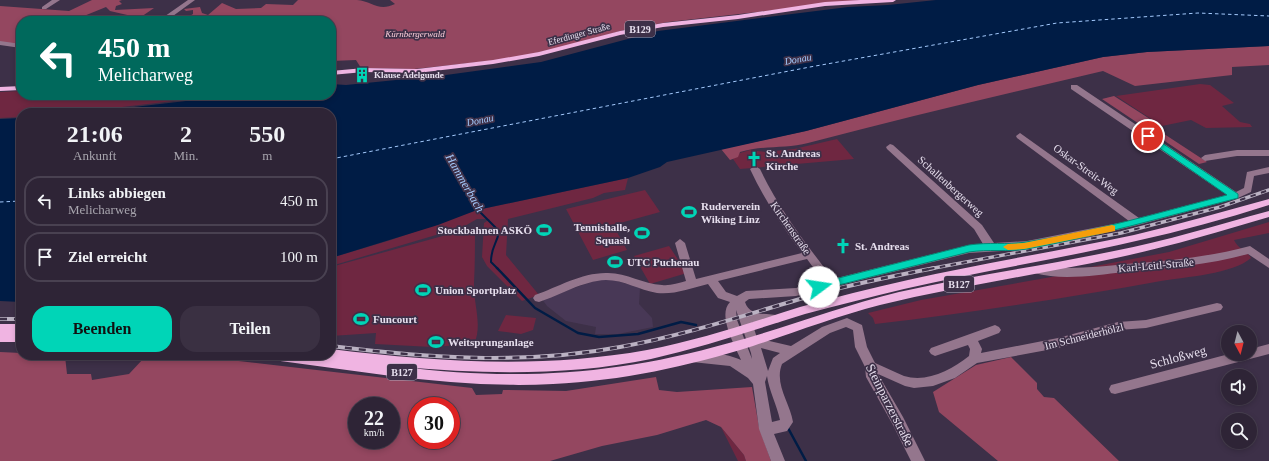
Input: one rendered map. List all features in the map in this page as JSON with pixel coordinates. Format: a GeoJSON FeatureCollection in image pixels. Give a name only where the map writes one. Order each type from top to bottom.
{"type":"FeatureCollection","features":[{"type":"Feature","properties":{"kind":"main road","name":"Eferdinger Straße"},"geometry":{"type":"LineString","coordinates":[[336,73],[364,70],[426,71],[515,59],[631,30],[663,25],[732,18],[825,4],[893,0]]}},
{"type":"Feature","properties":{"kind":"main road"},"geometry":{"type":"LineString","coordinates":[[0,89],[16,88]]}},
{"type":"Feature","properties":{"kind":"main road","name":"B127"},"geometry":{"type":"LineString","coordinates":[[336,355],[427,366],[479,368],[529,368],[569,365],[645,355],[693,345],[819,306],[901,286],[1158,234],[1229,215],[1269,202]]}},
{"type":"Feature","properties":{"kind":"main road","name":"B127"},"geometry":{"type":"LineString","coordinates":[[310,360],[398,372],[490,380],[583,377],[651,367],[686,360],[753,341],[827,316],[924,292],[1163,244],[1269,214]]}},
{"type":"Feature","properties":{"kind":"main road"},"geometry":{"type":"LineString","coordinates":[[0,328],[16,329]]}},
{"type":"Feature","properties":{"kind":"main road"},"geometry":{"type":"LineString","coordinates":[[0,337],[16,337]]}},
{"type":"Feature","properties":{"kind":"street"},"geometry":{"type":"LineString","coordinates":[[44,8],[57,0]]}},
{"type":"Feature","properties":{"kind":"street"},"geometry":{"type":"LineString","coordinates":[[168,16],[192,0]]}},
{"type":"Feature","properties":{"kind":"street"},"geometry":{"type":"LineString","coordinates":[[0,43],[16,45]]}},
{"type":"Feature","properties":{"kind":"street"},"geometry":{"type":"LineString","coordinates":[[1074,87],[1235,196]]}},
{"type":"Feature","properties":{"kind":"street","name":"Oskar-Streit-Weg"},"geometry":{"type":"LineString","coordinates":[[1020,136],[1138,222]]}},
{"type":"Feature","properties":{"kind":"street","name":"Schallenbergerweg"},"geometry":{"type":"LineString","coordinates":[[890,147],[978,227],[990,246]]}},
{"type":"Feature","properties":{"kind":"street"},"geometry":{"type":"LineString","coordinates":[[1205,158],[1237,153],[1269,153]]}},
{"type":"Feature","properties":{"kind":"street","name":"Kirchenstraße"},"geometry":{"type":"LineString","coordinates":[[755,169],[762,186],[809,255],[831,284]]}},
{"type":"Feature","properties":{"kind":"street"},"geometry":{"type":"LineString","coordinates":[[778,461],[766,429],[756,378],[731,320],[730,311],[741,305],[750,294],[787,294],[969,249],[990,246],[1024,246],[1138,222],[1235,196],[1249,189],[1250,174],[1267,174]]}},
{"type":"Feature","properties":{"kind":"street"},"geometry":{"type":"LineString","coordinates":[[680,243],[692,284]]}},
{"type":"Feature","properties":{"kind":"street","name":"Karl-Leitl-Straße"},"geometry":{"type":"LineString","coordinates":[[1038,270],[1056,273],[1076,273],[1187,263],[1222,258],[1250,250],[1269,264]]}},
{"type":"Feature","properties":{"kind":"street"},"geometry":{"type":"LineString","coordinates":[[539,298],[594,278],[605,276],[621,278],[648,288],[676,288],[809,255]]}},
{"type":"Feature","properties":{"kind":"street"},"geometry":{"type":"LineString","coordinates":[[710,279],[722,295],[741,305],[754,318],[776,319]]}},
{"type":"Feature","properties":{"kind":"street"},"geometry":{"type":"LineString","coordinates":[[741,305],[762,373],[756,378]]}},
{"type":"Feature","properties":{"kind":"street","name":"Im Schneiderhölzl"},"geometry":{"type":"LineString","coordinates":[[871,367],[906,381],[920,383],[933,381],[958,371],[974,359],[1058,343],[1118,326],[1146,324],[1217,307]]}},
{"type":"Feature","properties":{"kind":"street"},"geometry":{"type":"LineString","coordinates":[[766,429],[785,424],[777,393],[774,373],[777,361],[790,351],[826,330],[827,316]]}},
{"type":"Feature","properties":{"kind":"street","name":"Steinparzerstraße"},"geometry":{"type":"LineString","coordinates":[[826,330],[847,322],[857,326],[864,354],[871,367],[872,377],[898,421],[918,461]]}},
{"type":"Feature","properties":{"kind":"street"},"geometry":{"type":"LineString","coordinates":[[935,351],[995,330]]}},
{"type":"Feature","properties":{"kind":"street"},"geometry":{"type":"LineString","coordinates":[[971,339],[976,349],[974,359]]}},
{"type":"Feature","properties":{"kind":"street"},"geometry":{"type":"LineString","coordinates":[[753,341],[790,351]]}},
{"type":"Feature","properties":{"kind":"street","name":"Schloßweg"},"geometry":{"type":"LineString","coordinates":[[1257,352],[1269,349]]}},
{"type":"Feature","properties":{"kind":"street"},"geometry":{"type":"LineString","coordinates":[[686,360],[725,359],[742,366],[756,378]]}},
{"type":"Feature","properties":{"kind":"street","name":"Schloßweg"},"geometry":{"type":"LineString","coordinates":[[1115,389],[1222,361]]}},
{"type":"Feature","properties":{"kind":"shaded area"},"geometry":{"type":"Polygon","coordinates":[[[1200,84],[1210,85],[1234,103],[1222,106],[1240,122],[1250,124],[1252,127],[1206,128],[1191,120],[1162,126],[1116,96],[1200,84]]]}},
{"type":"Feature","properties":{"kind":"shaded area"},"geometry":{"type":"Polygon","coordinates":[[[16,91],[16,100],[182,100],[113,108],[16,108],[16,117],[0,118],[0,92],[16,91]]]}},
{"type":"Feature","properties":{"kind":"shaded area"},"geometry":{"type":"Polygon","coordinates":[[[837,139],[854,159],[740,169],[733,159],[740,153],[750,150],[765,152],[794,149],[837,139]]]}},
{"type":"Feature","properties":{"kind":"shaded area"},"geometry":{"type":"Polygon","coordinates":[[[628,178],[625,190],[604,193],[593,198],[508,219],[506,255],[539,295],[522,301],[487,266],[482,257],[484,223],[490,219],[477,219],[463,227],[336,265],[336,256],[391,240],[477,210],[628,178]]]}},
{"type":"Feature","properties":{"kind":"shaded area"},"geometry":{"type":"Polygon","coordinates":[[[645,190],[660,212],[613,225],[627,250],[593,260],[566,209],[645,190]]]}},
{"type":"Feature","properties":{"kind":"shaded area"},"geometry":{"type":"Polygon","coordinates":[[[1269,222],[1269,233],[1234,240],[1251,258],[1233,268],[1208,274],[1018,305],[875,324],[873,318],[868,313],[921,300],[1057,276],[1080,269],[1169,252],[1269,222]]]}},
{"type":"Feature","properties":{"kind":"shaded area"},"geometry":{"type":"Polygon","coordinates":[[[475,227],[474,291],[478,329],[474,344],[432,347],[375,344],[376,333],[336,336],[336,266],[475,227]]]}},
{"type":"Feature","properties":{"kind":"shaded area"},"geometry":{"type":"Polygon","coordinates":[[[669,246],[687,273],[650,284],[634,256],[669,246]]]}},
{"type":"Feature","properties":{"kind":"shaded area"},"geometry":{"type":"Polygon","coordinates":[[[600,279],[611,279],[640,288],[639,304],[652,318],[653,327],[618,334],[595,334],[596,327],[566,321],[547,306],[542,299],[600,279]]]}},
{"type":"Feature","properties":{"kind":"shaded area"},"geometry":{"type":"Polygon","coordinates":[[[506,315],[536,318],[533,330],[521,334],[498,331],[506,315]]]}},
{"type":"Feature","properties":{"kind":"shaded area"},"geometry":{"type":"Polygon","coordinates":[[[721,427],[744,455],[746,461],[738,461],[721,427]]]}},
{"type":"Feature","properties":{"kind":"green space"},"geometry":{"type":"Polygon","coordinates":[[[92,0],[122,0],[119,1],[122,4],[116,6],[115,10],[154,8],[142,16],[132,16],[110,11],[106,7],[84,16],[16,16],[16,45],[0,43],[0,6],[69,11],[92,0]]]}},
{"type":"Feature","properties":{"kind":"green space","name":"Kürnbergerwald"},"geometry":{"type":"Polygon","coordinates":[[[298,0],[357,0],[379,7],[384,7],[395,4],[390,0],[863,0],[668,22],[624,30],[564,47],[508,59],[414,69],[361,68],[356,60],[336,61],[336,16],[190,16],[193,14],[193,10],[186,11],[184,9],[200,7],[202,13],[208,15],[222,3],[236,9],[261,8],[266,4],[293,5],[298,0]]]}},
{"type":"Feature","properties":{"kind":"green space"},"geometry":{"type":"Polygon","coordinates":[[[1269,46],[1269,65],[1232,67],[1232,75],[1135,86],[1103,71],[800,145],[748,150],[740,152],[738,157],[730,160],[721,149],[806,131],[978,85],[1103,57],[1147,52],[1269,46]]]}},
{"type":"Feature","properties":{"kind":"green space"},"geometry":{"type":"Polygon","coordinates":[[[1114,96],[1150,119],[1155,128],[1207,162],[1199,164],[1102,99],[1114,96]]]}},
{"type":"Feature","properties":{"kind":"green space"},"geometry":{"type":"Polygon","coordinates":[[[0,352],[16,353],[16,360],[65,360],[67,374],[91,374],[92,380],[129,374],[142,360],[230,360],[472,388],[476,395],[502,394],[503,390],[566,391],[656,377],[659,390],[677,392],[752,387],[759,427],[771,461],[746,461],[744,455],[721,427],[706,420],[657,435],[602,446],[550,461],[0,461],[0,352]]]}},
{"type":"Feature","properties":{"kind":"green space"},"geometry":{"type":"Polygon","coordinates":[[[1011,357],[1037,383],[1037,389],[1044,397],[1054,398],[1119,461],[998,461],[939,412],[933,392],[976,365],[1011,357]]]}},
{"type":"Feature","properties":{"kind":"water","name":"Donau"},"geometry":{"type":"Polygon","coordinates":[[[936,0],[1269,0],[1269,46],[1147,52],[1103,57],[978,85],[806,131],[667,162],[660,167],[628,178],[477,210],[438,225],[336,256],[336,108],[125,108],[195,100],[336,100],[336,84],[346,85],[446,75],[541,62],[658,31],[848,7],[936,0]]]}},
{"type":"Feature","properties":{"kind":"water"},"geometry":{"type":"Polygon","coordinates":[[[16,118],[16,302],[0,301],[0,119],[16,118]]]}},
{"type":"Feature","properties":{"kind":"waterway","name":"Hammerbach"},"geometry":{"type":"LineString","coordinates":[[477,209],[499,231],[492,252],[491,262],[497,268]]}},
{"type":"Feature","properties":{"kind":"waterway","name":"Hammerbach"},"geometry":{"type":"LineString","coordinates":[[497,268],[535,308],[578,333],[599,337],[638,334],[681,322],[696,325]]}},
{"type":"Feature","properties":{"kind":"waterway","name":"Hammerbach"},"geometry":{"type":"LineString","coordinates":[[788,428],[806,461]]}},
{"type":"Feature","properties":{"kind":"ferry route"},"geometry":{"type":"LineString","coordinates":[[336,158],[810,67],[1057,23],[1198,13],[1269,16]]}},
{"type":"Feature","properties":{"kind":"ferry route"},"geometry":{"type":"LineString","coordinates":[[0,202],[16,201]]}},
{"type":"Feature","properties":{"kind":"railway"},"geometry":{"type":"LineString","coordinates":[[931,269],[1121,233],[1220,207],[1269,190]]}},
{"type":"Feature","properties":{"kind":"railway"},"geometry":{"type":"LineString","coordinates":[[336,347],[403,354],[476,358],[512,358],[584,353],[670,336],[832,290],[931,269]]}},
{"type":"Feature","properties":{"kind":"railway"},"geometry":{"type":"LineString","coordinates":[[0,319],[16,319]]}},
{"type":"Feature","properties":{"kind":"slow traffic"},"geometry":{"type":"LineString","coordinates":[[1008,247],[1024,246],[1112,228]]}},
{"type":"Feature","properties":{"kind":"place","name":"Klause Adelgunde"},"geometry":{"type":"Point","coordinates":[362,75]}},
{"type":"Feature","properties":{"kind":"place","name":"St. Andreas Kirche"},"geometry":{"type":"Point","coordinates":[754,159]}},
{"type":"Feature","properties":{"kind":"place","name":"Ruderverein Wiking Linz"},"geometry":{"type":"Point","coordinates":[689,212]}},
{"type":"Feature","properties":{"kind":"place","name":"Stockbahnen ASKÖ"},"geometry":{"type":"Point","coordinates":[544,230]}},
{"type":"Feature","properties":{"kind":"place","name":"Tennishalle, Squash"},"geometry":{"type":"Point","coordinates":[642,233]}},
{"type":"Feature","properties":{"kind":"place","name":"St. Andreas"},"geometry":{"type":"Point","coordinates":[843,246]}},
{"type":"Feature","properties":{"kind":"place","name":"UTC Puchenau"},"geometry":{"type":"Point","coordinates":[615,262]}},
{"type":"Feature","properties":{"kind":"place","name":"Union Sportplatz"},"geometry":{"type":"Point","coordinates":[423,290]}},
{"type":"Feature","properties":{"kind":"place","name":"Funcourt"},"geometry":{"type":"Point","coordinates":[361,319]}},
{"type":"Feature","properties":{"kind":"place","name":"Weitsprunganlage"},"geometry":{"type":"Point","coordinates":[436,342]}},
{"type":"Feature","properties":{"kind":"route"},"geometry":{"type":"LineString","coordinates":[[819,287],[969,249],[985,246],[1024,246],[1093,233],[1235,196],[1148,136]]}}]}
